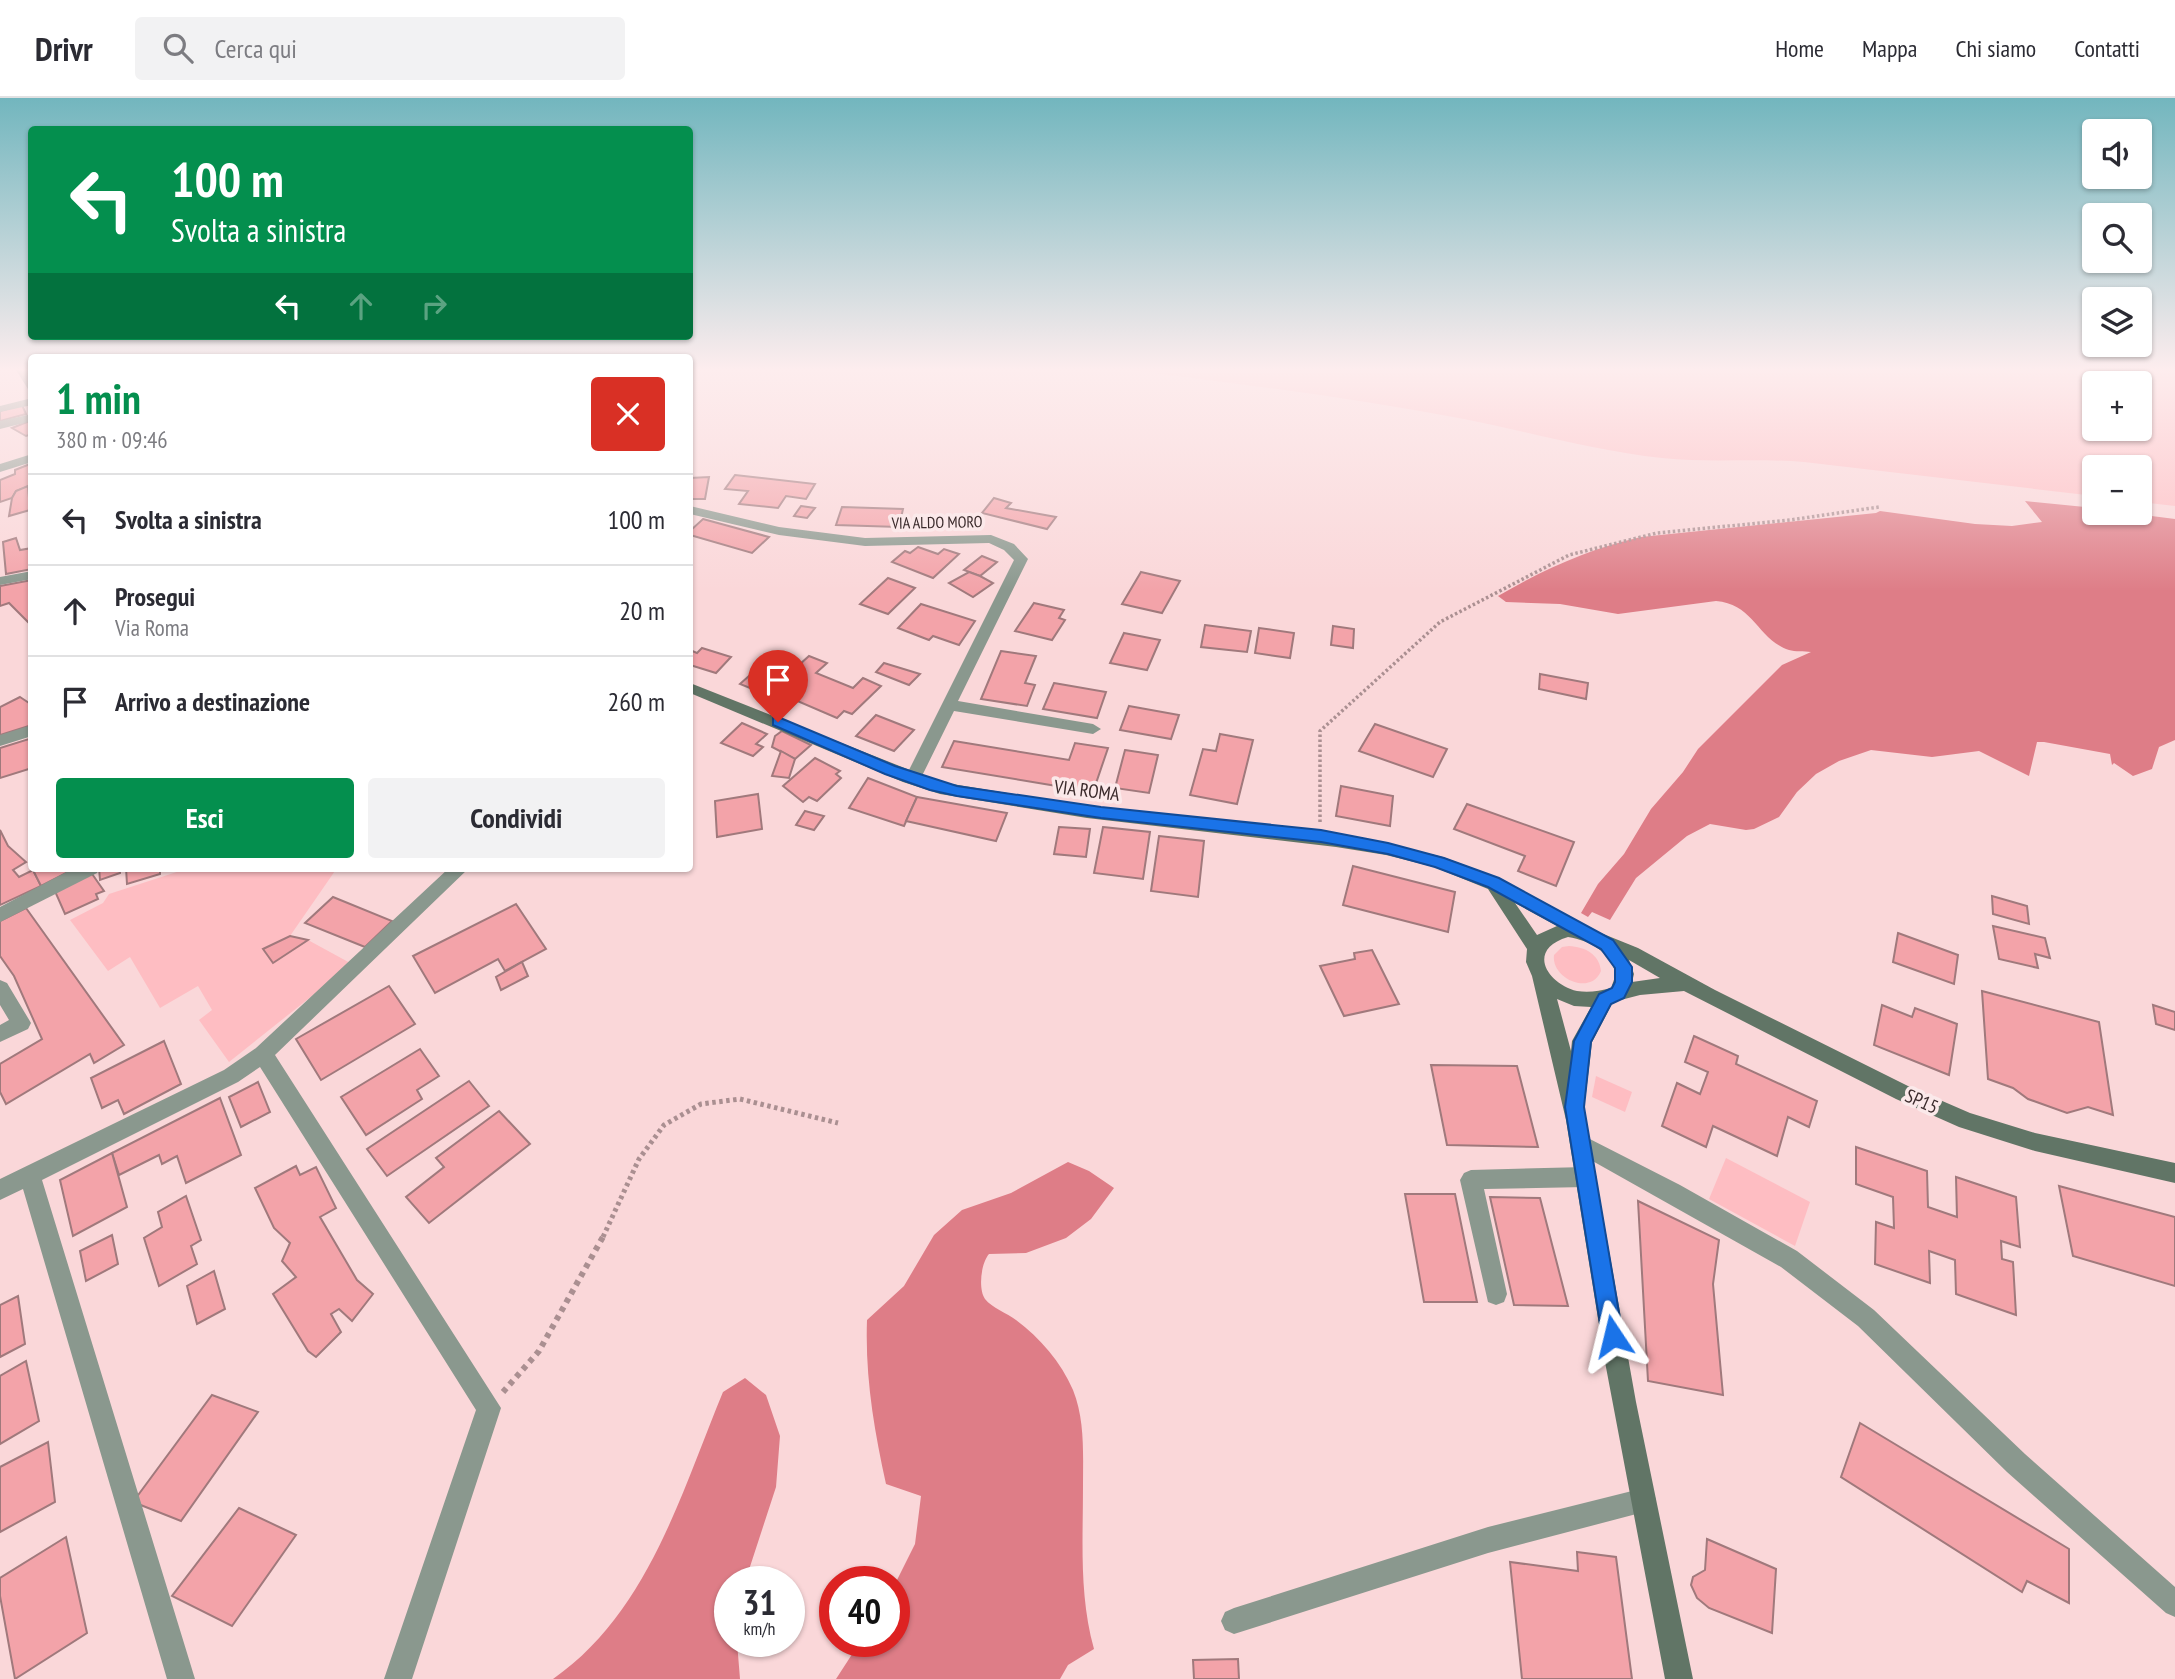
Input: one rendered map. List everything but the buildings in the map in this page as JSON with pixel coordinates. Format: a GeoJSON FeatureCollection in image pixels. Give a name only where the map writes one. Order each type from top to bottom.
{"type":"FeatureCollection","features":[{"type":"Feature","properties":{"kind":"street"},"geometry":{"type":"LineString","coordinates":[[0,468],[28,459]]}},
{"type":"Feature","properties":{"kind":"street","name":"VIA ALDO MORO"},"geometry":{"type":"LineString","coordinates":[[693,511],[779,531],[865,542],[991,538],[1009,547],[1021,559],[1016,575],[913,778]]}},
{"type":"Feature","properties":{"kind":"street"},"geometry":{"type":"LineString","coordinates":[[0,581],[28,576]]}},
{"type":"Feature","properties":{"kind":"street","name":"VIA ROMA"},"geometry":{"type":"LineString","coordinates":[[693,689],[759,713],[936,787],[999,799],[1237,829],[1321,836],[1388,848],[1439,862],[1493,883],[1584,933]]}},
{"type":"Feature","properties":{"kind":"street"},"geometry":{"type":"LineString","coordinates":[[950,705],[1093,729]]}},
{"type":"Feature","properties":{"kind":"street"},"geometry":{"type":"LineString","coordinates":[[0,741],[28,731]]}},
{"type":"Feature","properties":{"kind":"street"},"geometry":{"type":"LineString","coordinates":[[0,915],[82,872]]}},
{"type":"Feature","properties":{"kind":"street"},"geometry":{"type":"LineString","coordinates":[[0,1190],[231,1076],[263,1054],[456,872]]}},
{"type":"Feature","properties":{"kind":"street"},"geometry":{"type":"LineString","coordinates":[[1493,883],[1535,947],[1534,962],[1556,1025],[1574,1107],[1617,1363],[1679,1679]]}},
{"type":"Feature","properties":{"kind":"street"},"geometry":{"type":"LineString","coordinates":[[1535,947],[1547,934],[1557,931],[1584,933],[1607,944],[1620,959],[1625,974],[1582,1041],[1574,1107]]}},
{"type":"Feature","properties":{"kind":"street","name":"SP15"},"geometry":{"type":"LineString","coordinates":[[1584,933],[1632,953],[1903,1093],[1966,1121],[2035,1142],[2175,1173]]}},
{"type":"Feature","properties":{"kind":"street"},"geometry":{"type":"LineString","coordinates":[[1541,978],[1563,995],[1592,1002],[1640,987],[1687,983]]}},
{"type":"Feature","properties":{"kind":"street"},"geometry":{"type":"LineString","coordinates":[[0,988],[21,1024],[0,1034]]}},
{"type":"Feature","properties":{"kind":"street"},"geometry":{"type":"LineString","coordinates":[[263,1054],[489,1408],[398,1679]]}},
{"type":"Feature","properties":{"kind":"street"},"geometry":{"type":"LineString","coordinates":[[1580,1143],[1789,1259],[1866,1318],[2016,1463],[2175,1604]]}},
{"type":"Feature","properties":{"kind":"street"},"geometry":{"type":"LineString","coordinates":[[30,1176],[181,1679]]}},
{"type":"Feature","properties":{"kind":"street"},"geometry":{"type":"LineString","coordinates":[[1496,1294],[1471,1180],[1586,1177]]}},
{"type":"Feature","properties":{"kind":"street"},"geometry":{"type":"LineString","coordinates":[[1234,1621],[1488,1540],[1644,1500]]}},
{"type":"Feature","properties":{"kind":"path"},"geometry":{"type":"LineString","coordinates":[[1321,836],[1318,762],[1321,731],[1440,622],[1569,555],[1657,533],[1790,520],[1879,507]]}},
{"type":"Feature","properties":{"kind":"path"},"geometry":{"type":"LineString","coordinates":[[489,1408],[539,1351],[610,1224],[639,1159],[664,1125],[701,1104],[740,1099],[838,1123]]}},
{"type":"Feature","properties":{"kind":"shaded area"},"geometry":{"type":"Polygon","coordinates":[[[1577,444],[2175,444],[2175,506],[2152,503],[2152,455],[2082,455],[2082,494],[1804,462],[1697,460],[1637,455],[1577,444]]]}},
{"type":"Feature","properties":{"kind":"shaded area"},"geometry":{"type":"Polygon","coordinates":[[[2025,501],[2082,507],[2082,525],[2152,525],[2152,516],[2175,519],[2175,740],[2159,747],[2152,769],[2133,776],[2114,763],[2112,765],[2110,754],[2044,742],[2037,742],[2029,776],[1979,751],[1932,757],[1871,750],[1839,761],[1816,774],[1797,792],[1779,817],[1754,829],[1710,824],[1687,836],[1636,878],[1610,920],[1592,912],[1588,917],[1581,913],[1598,884],[1624,854],[1651,809],[1683,772],[1698,749],[1782,665],[1811,652],[1791,651],[1778,645],[1739,608],[1716,601],[1618,614],[1560,604],[1506,602],[1498,596],[1567,561],[1641,537],[1880,511],[1975,524],[2012,526],[2042,522],[2025,501]]]}},
{"type":"Feature","properties":{"kind":"shaded area"},"geometry":{"type":"Polygon","coordinates":[[[177,872],[334,872],[290,936],[263,950],[273,963],[308,940],[352,964],[229,1062],[199,1020],[212,1010],[198,986],[160,1008],[130,957],[108,971],[70,920],[103,903],[109,894],[177,872]]]}},
{"type":"Feature","properties":{"kind":"shaded area"},"geometry":{"type":"Polygon","coordinates":[[[1562,947],[1586,950],[1594,956],[1601,971],[1596,978],[1581,983],[1565,977],[1559,971],[1554,955],[1562,947]]]}},
{"type":"Feature","properties":{"kind":"shaded area"},"geometry":{"type":"Polygon","coordinates":[[[1596,1076],[1632,1092],[1625,1112],[1592,1097],[1596,1076]]]}},
{"type":"Feature","properties":{"kind":"shaded area"},"geometry":{"type":"Polygon","coordinates":[[[1726,1158],[1810,1202],[1795,1246],[1709,1199],[1726,1158]]]}},
{"type":"Feature","properties":{"kind":"shaded area"},"geometry":{"type":"Polygon","coordinates":[[[1068,1162],[1089,1171],[1114,1188],[1091,1219],[1066,1238],[1026,1253],[989,1254],[982,1270],[981,1283],[983,1295],[988,1302],[1025,1327],[1049,1351],[1068,1380],[1077,1401],[1083,1449],[1084,1588],[1094,1649],[1068,1665],[1060,1679],[836,1679],[850,1657],[910,1657],[910,1566],[904,1566],[915,1544],[921,1496],[886,1484],[871,1403],[867,1320],[904,1286],[934,1235],[962,1210],[1011,1193],[1068,1162]]]}},
{"type":"Feature","properties":{"kind":"shaded area"},"geometry":{"type":"Polygon","coordinates":[[[745,1378],[766,1395],[780,1436],[776,1487],[750,1566],[714,1566],[714,1657],[738,1657],[740,1679],[553,1679],[586,1652],[614,1621],[637,1586],[676,1510],[723,1392],[745,1378]]]}},
{"type":"Feature","properties":{"kind":"route"},"geometry":{"type":"LineString","coordinates":[[778,722],[936,787],[1101,813],[1321,836],[1388,848],[1439,862],[1493,883],[1607,944],[1620,959],[1625,974],[1618,993],[1605,999],[1582,1041],[1574,1107],[1613,1336]]}}]}
